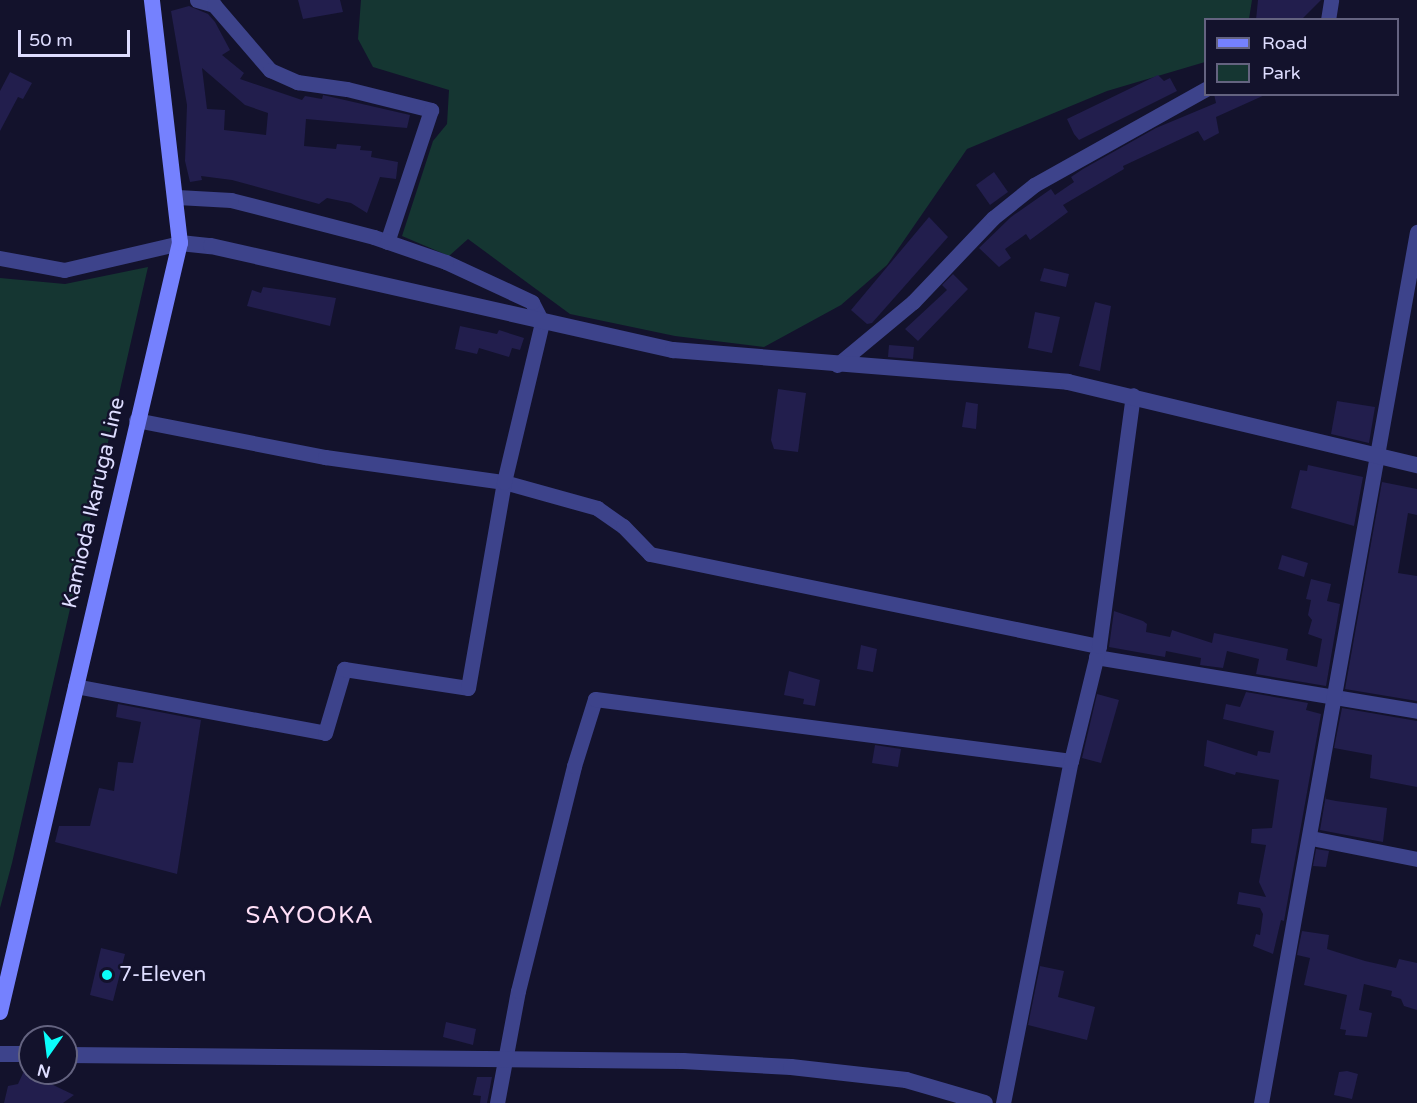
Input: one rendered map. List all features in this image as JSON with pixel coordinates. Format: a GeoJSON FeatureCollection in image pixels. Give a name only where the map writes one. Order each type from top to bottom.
{"type":"FeatureCollection","features":[{"type":"Feature","properties":{"kind":"main road","name":"Kamioda Ikaruga Line"},"geometry":{"type":"LineString","coordinates":[[0,1012],[136,420],[180,243],[177,197],[152,0]]}},
{"type":"Feature","properties":{"kind":"street"},"geometry":{"type":"LineString","coordinates":[[196,0],[214,5],[270,70],[297,82],[347,89],[431,110],[387,242]]}},
{"type":"Feature","properties":{"kind":"street"},"geometry":{"type":"LineString","coordinates":[[1328,18],[1331,0]]}},
{"type":"Feature","properties":{"kind":"street"},"geometry":{"type":"LineString","coordinates":[[837,364],[913,302],[993,218],[1034,184],[1204,90]]}},
{"type":"Feature","properties":{"kind":"street"},"geometry":{"type":"LineString","coordinates":[[75,686],[325,733],[344,669],[468,688],[504,482],[542,322],[532,302],[503,286],[387,242],[231,200],[177,197]]}},
{"type":"Feature","properties":{"kind":"street"},"geometry":{"type":"LineString","coordinates":[[1262,1103],[1336,698],[1347,616],[1378,457],[1417,232]]}},
{"type":"Feature","properties":{"kind":"street"},"geometry":{"type":"LineString","coordinates":[[0,258],[63,270],[180,243],[211,246],[674,350],[837,364],[982,373],[1068,382],[1133,395],[1417,465]]}},
{"type":"Feature","properties":{"kind":"street"},"geometry":{"type":"LineString","coordinates":[[1003,1103],[1071,761],[1097,651],[1133,395]]}},
{"type":"Feature","properties":{"kind":"street"},"geometry":{"type":"LineString","coordinates":[[136,420],[326,457],[504,482],[597,507],[623,526],[650,554],[1097,651],[1336,698],[1417,711]]}},
{"type":"Feature","properties":{"kind":"street"},"geometry":{"type":"LineString","coordinates":[[497,1103],[504,1061],[571,778],[595,699],[1071,761]]}},
{"type":"Feature","properties":{"kind":"street"},"geometry":{"type":"LineString","coordinates":[[1311,838],[1417,859]]}},
{"type":"Feature","properties":{"kind":"street"},"geometry":{"type":"LineString","coordinates":[[0,1054],[18,1054]]}},
{"type":"Feature","properties":{"kind":"street"},"geometry":{"type":"LineString","coordinates":[[78,1055],[504,1061],[683,1060],[791,1067],[906,1080],[985,1103]]}},
{"type":"Feature","properties":{"kind":"green space"},"geometry":{"type":"Polygon","coordinates":[[[361,0],[1252,0],[1249,18],[1204,18],[1204,62],[1107,91],[967,149],[887,265],[841,305],[764,347],[675,336],[570,314],[468,239],[449,256],[402,236],[433,141],[447,124],[449,90],[373,67],[358,39],[361,0]]]}},
{"type":"Feature","properties":{"kind":"green space"},"geometry":{"type":"Polygon","coordinates":[[[148,267],[0,908],[0,278],[65,284],[148,267]]]}},
{"type":"Feature","properties":{"kind":"building"},"geometry":{"type":"Polygon","coordinates":[[[298,0],[340,0],[343,12],[303,19],[298,0]]]}},
{"type":"Feature","properties":{"kind":"building"},"geometry":{"type":"Polygon","coordinates":[[[1258,0],[1321,0],[1303,18],[1256,18],[1258,0]]]}},
{"type":"Feature","properties":{"kind":"building"},"geometry":{"type":"Polygon","coordinates":[[[189,6],[208,14],[215,22],[230,50],[222,55],[244,73],[240,79],[302,100],[305,96],[322,99],[323,95],[410,115],[407,128],[306,119],[304,146],[336,149],[337,144],[361,146],[360,150],[372,151],[371,157],[398,162],[396,179],[380,177],[367,213],[351,203],[327,198],[319,204],[232,180],[201,176],[202,180],[190,182],[185,161],[187,105],[171,11],[189,6]],[[202,68],[207,109],[225,110],[224,130],[266,135],[268,113],[245,105],[202,68]]]}},
{"type":"Feature","properties":{"kind":"building"},"geometry":{"type":"Polygon","coordinates":[[[10,72],[32,83],[23,99],[18,97],[0,131],[0,91],[10,72]]]}},
{"type":"Feature","properties":{"kind":"building"},"geometry":{"type":"Polygon","coordinates":[[[1158,75],[1164,81],[1170,78],[1177,91],[1079,140],[1074,134],[1067,119],[1158,75]]]}},
{"type":"Feature","properties":{"kind":"building"},"geometry":{"type":"Polygon","coordinates":[[[1214,96],[1263,96],[1216,117],[1219,133],[1204,141],[1198,131],[1123,166],[1124,169],[1063,205],[1068,212],[1030,240],[1026,234],[1005,249],[1011,258],[999,267],[979,248],[1011,217],[1051,189],[1055,195],[1074,182],[1071,177],[1083,169],[1156,128],[1216,103],[1214,96]]]}},
{"type":"Feature","properties":{"kind":"building"},"geometry":{"type":"Polygon","coordinates":[[[994,172],[1008,192],[990,205],[976,185],[994,172]]]}},
{"type":"Feature","properties":{"kind":"building"},"geometry":{"type":"Polygon","coordinates":[[[929,217],[948,237],[872,323],[867,324],[851,310],[929,217]]]}},
{"type":"Feature","properties":{"kind":"building"},"geometry":{"type":"Polygon","coordinates":[[[1044,268],[1069,274],[1066,287],[1040,281],[1044,268]]]}},
{"type":"Feature","properties":{"kind":"building"},"geometry":{"type":"Polygon","coordinates":[[[953,274],[968,289],[918,341],[905,329],[947,290],[942,285],[953,274]]]}},
{"type":"Feature","properties":{"kind":"building"},"geometry":{"type":"Polygon","coordinates":[[[263,287],[336,298],[330,326],[247,306],[252,290],[261,293],[263,287]]]}},
{"type":"Feature","properties":{"kind":"building"},"geometry":{"type":"Polygon","coordinates":[[[1095,302],[1111,306],[1100,371],[1079,366],[1095,302]]]}},
{"type":"Feature","properties":{"kind":"building"},"geometry":{"type":"Polygon","coordinates":[[[1035,312],[1060,317],[1052,353],[1028,348],[1035,312]]]}},
{"type":"Feature","properties":{"kind":"building"},"geometry":{"type":"Polygon","coordinates":[[[460,326],[497,334],[499,330],[524,338],[520,350],[512,348],[509,357],[479,348],[477,354],[455,349],[460,326]]]}},
{"type":"Feature","properties":{"kind":"building"},"geometry":{"type":"Polygon","coordinates":[[[889,345],[914,347],[913,359],[888,357],[889,345]]]}},
{"type":"Feature","properties":{"kind":"building"},"geometry":{"type":"Polygon","coordinates":[[[778,389],[806,393],[798,452],[774,449],[771,440],[778,389]]]}},
{"type":"Feature","properties":{"kind":"building"},"geometry":{"type":"Polygon","coordinates":[[[1337,401],[1375,407],[1369,443],[1331,434],[1337,401]]]}},
{"type":"Feature","properties":{"kind":"building"},"geometry":{"type":"Polygon","coordinates":[[[966,402],[978,404],[976,429],[962,427],[966,402]]]}},
{"type":"Feature","properties":{"kind":"building"},"geometry":{"type":"Polygon","coordinates":[[[1308,465],[1363,477],[1354,526],[1291,508],[1300,470],[1307,471],[1308,465]]]}},
{"type":"Feature","properties":{"kind":"building"},"geometry":{"type":"Polygon","coordinates":[[[1382,482],[1417,489],[1417,515],[1408,513],[1398,573],[1417,576],[1417,701],[1345,689],[1382,482]]]}},
{"type":"Feature","properties":{"kind":"building"},"geometry":{"type":"Polygon","coordinates":[[[1282,555],[1308,563],[1304,577],[1278,569],[1282,555]]]}},
{"type":"Feature","properties":{"kind":"building"},"geometry":{"type":"Polygon","coordinates":[[[1311,579],[1331,584],[1327,601],[1340,604],[1326,686],[1256,674],[1259,659],[1227,651],[1223,668],[1200,665],[1201,658],[1166,651],[1165,657],[1109,647],[1114,611],[1143,621],[1147,624],[1146,632],[1170,637],[1172,630],[1212,643],[1214,633],[1288,649],[1286,660],[1317,667],[1322,639],[1308,634],[1312,620],[1308,615],[1311,600],[1306,599],[1311,579]]]}},
{"type":"Feature","properties":{"kind":"building"},"geometry":{"type":"Polygon","coordinates":[[[861,645],[877,649],[873,672],[857,669],[861,645]]]}},
{"type":"Feature","properties":{"kind":"building"},"geometry":{"type":"Polygon","coordinates":[[[789,671],[820,680],[815,706],[803,704],[804,699],[784,695],[789,671]]]}},
{"type":"Feature","properties":{"kind":"building"},"geometry":{"type":"Polygon","coordinates":[[[1246,692],[1308,703],[1306,710],[1321,714],[1284,921],[1281,920],[1273,954],[1253,946],[1256,934],[1260,935],[1263,914],[1260,908],[1237,904],[1239,892],[1266,897],[1259,882],[1266,845],[1251,843],[1252,829],[1272,828],[1279,780],[1236,772],[1235,775],[1204,766],[1207,740],[1257,756],[1258,751],[1270,753],[1274,731],[1223,719],[1226,704],[1240,707],[1246,692]]]}},
{"type":"Feature","properties":{"kind":"building"},"geometry":{"type":"Polygon","coordinates":[[[1097,694],[1119,700],[1101,763],[1082,758],[1097,694]]]}},
{"type":"Feature","properties":{"kind":"building"},"geometry":{"type":"Polygon","coordinates":[[[118,704],[201,720],[177,874],[55,842],[59,826],[90,826],[99,788],[114,791],[118,762],[133,763],[141,722],[116,717],[118,704]]]}},
{"type":"Feature","properties":{"kind":"building"},"geometry":{"type":"Polygon","coordinates":[[[1342,708],[1417,721],[1417,787],[1370,778],[1372,755],[1334,748],[1342,708]]]}},
{"type":"Feature","properties":{"kind":"building"},"geometry":{"type":"Polygon","coordinates":[[[875,745],[901,749],[898,767],[872,763],[875,745]]]}},
{"type":"Feature","properties":{"kind":"building"},"geometry":{"type":"Polygon","coordinates":[[[1326,795],[1326,799],[1387,808],[1383,842],[1320,830],[1326,795]]]}},
{"type":"Feature","properties":{"kind":"building"},"geometry":{"type":"Polygon","coordinates":[[[1316,849],[1329,851],[1326,867],[1313,866],[1316,849]]]}},
{"type":"Feature","properties":{"kind":"building"},"geometry":{"type":"Polygon","coordinates":[[[1302,931],[1329,935],[1327,949],[1365,961],[1396,968],[1399,959],[1417,963],[1417,1010],[1404,1006],[1401,999],[1391,996],[1392,991],[1364,984],[1359,1010],[1372,1013],[1367,1037],[1345,1035],[1346,1030],[1340,1029],[1347,995],[1304,985],[1310,958],[1297,955],[1302,931]]]}},
{"type":"Feature","properties":{"kind":"building","name":"7-Eleven"},"geometry":{"type":"Polygon","coordinates":[[[101,948],[125,954],[113,1001],[90,995],[101,948]]]}},
{"type":"Feature","properties":{"kind":"building"},"geometry":{"type":"Polygon","coordinates":[[[1040,966],[1064,971],[1058,997],[1095,1007],[1087,1040],[1028,1025],[1040,966]]]}},
{"type":"Feature","properties":{"kind":"building"},"geometry":{"type":"Polygon","coordinates":[[[446,1022],[476,1029],[473,1045],[443,1037],[446,1022]]]}},
{"type":"Feature","properties":{"kind":"building"},"geometry":{"type":"Polygon","coordinates":[[[1347,1071],[1358,1074],[1352,1099],[1334,1095],[1339,1072],[1347,1071]]]}},
{"type":"Feature","properties":{"kind":"building"},"geometry":{"type":"Polygon","coordinates":[[[477,1077],[492,1077],[487,1103],[480,1103],[481,1096],[473,1095],[477,1077]]]}},
{"type":"Feature","properties":{"kind":"building"},"geometry":{"type":"Polygon","coordinates":[[[53,1085],[74,1095],[63,1103],[4,1103],[8,1086],[53,1085]]]}},
{"type":"Feature","properties":{"kind":"place","name":"7-Eleven"},"geometry":{"type":"Point","coordinates":[107,975]}},
{"type":"Feature","properties":{"kind":"district","name":"SAYOOKA"},"geometry":{"type":"Point","coordinates":[310,916]}}]}
